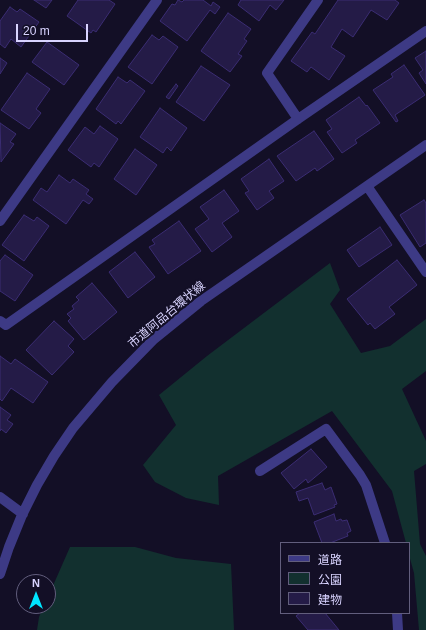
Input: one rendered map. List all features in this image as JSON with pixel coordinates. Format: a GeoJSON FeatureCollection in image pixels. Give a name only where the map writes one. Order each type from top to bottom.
{"type":"FeatureCollection","features":[{"type":"Feature","properties":{"kind":"street"},"geometry":{"type":"LineString","coordinates":[[0,221],[157,0]]}},
{"type":"Feature","properties":{"kind":"street"},"geometry":{"type":"LineString","coordinates":[[298,119],[267,73],[318,0]]}},
{"type":"Feature","properties":{"kind":"street"},"geometry":{"type":"LineString","coordinates":[[0,321],[6,326],[298,119],[426,31]]}},
{"type":"Feature","properties":{"kind":"street","name":"市道阿品台環状線"},"geometry":{"type":"LineString","coordinates":[[0,574],[9,547],[37,485],[73,428],[112,382],[154,340],[201,301],[426,145]]}},
{"type":"Feature","properties":{"kind":"street"},"geometry":{"type":"LineString","coordinates":[[367,186],[426,272]]}},
{"type":"Feature","properties":{"kind":"street"},"geometry":{"type":"LineString","coordinates":[[260,472],[326,429],[360,475],[366,486],[385,542]]}},
{"type":"Feature","properties":{"kind":"street"},"geometry":{"type":"LineString","coordinates":[[0,497],[23,514]]}},
{"type":"Feature","properties":{"kind":"street"},"geometry":{"type":"LineString","coordinates":[[397,614],[398,630]]}},
{"type":"Feature","properties":{"kind":"green space"},"geometry":{"type":"Polygon","coordinates":[[[330,263],[340,290],[330,304],[361,353],[390,346],[426,319],[426,371],[402,389],[426,441],[426,464],[414,471],[420,544],[426,556],[426,630],[419,630],[414,573],[410,559],[410,542],[406,542],[392,491],[332,411],[218,476],[219,505],[186,498],[155,482],[143,465],[176,425],[159,395],[207,356],[330,263]]]}},
{"type":"Feature","properties":{"kind":"green space"},"geometry":{"type":"Polygon","coordinates":[[[70,547],[135,547],[176,558],[231,564],[234,630],[37,630],[40,614],[56,614],[56,579],[70,547]]]}},
{"type":"Feature","properties":{"kind":"building"},"geometry":{"type":"Polygon","coordinates":[[[34,0],[52,0],[46,8],[34,0]]]}},
{"type":"Feature","properties":{"kind":"building"},"geometry":{"type":"Polygon","coordinates":[[[78,0],[109,0],[115,4],[96,32],[93,30],[91,33],[67,16],[78,0]]]}},
{"type":"Feature","properties":{"kind":"building"},"geometry":{"type":"Polygon","coordinates":[[[178,0],[182,2],[184,0],[203,0],[211,6],[213,2],[220,7],[215,14],[210,10],[187,41],[160,21],[172,4],[175,5],[178,0]]]}},
{"type":"Feature","properties":{"kind":"building"},"geometry":{"type":"Polygon","coordinates":[[[241,0],[284,0],[276,10],[270,5],[259,21],[238,5],[241,0]]]}},
{"type":"Feature","properties":{"kind":"building"},"geometry":{"type":"Polygon","coordinates":[[[338,0],[395,0],[399,3],[387,20],[371,10],[353,37],[342,29],[331,47],[345,56],[329,80],[311,67],[307,72],[291,61],[312,32],[315,34],[338,0]]]}},
{"type":"Feature","properties":{"kind":"building"},"geometry":{"type":"Polygon","coordinates":[[[10,7],[17,12],[20,9],[39,22],[21,47],[11,39],[5,48],[0,44],[0,21],[10,7]]]}},
{"type":"Feature","properties":{"kind":"building"},"geometry":{"type":"Polygon","coordinates":[[[228,13],[251,29],[244,39],[247,41],[238,54],[242,56],[230,72],[201,51],[228,13]]]}},
{"type":"Feature","properties":{"kind":"building"},"geometry":{"type":"Polygon","coordinates":[[[152,35],[159,40],[163,36],[178,47],[152,84],[128,67],[152,35]]]}},
{"type":"Feature","properties":{"kind":"building"},"geometry":{"type":"Polygon","coordinates":[[[47,42],[79,65],[64,85],[32,62],[47,42]]]}},
{"type":"Feature","properties":{"kind":"building"},"geometry":{"type":"Polygon","coordinates":[[[426,51],[426,84],[419,73],[423,70],[415,58],[426,51]]]}},
{"type":"Feature","properties":{"kind":"building"},"geometry":{"type":"Polygon","coordinates":[[[0,58],[7,63],[0,74],[0,58]]]}},
{"type":"Feature","properties":{"kind":"building"},"geometry":{"type":"Polygon","coordinates":[[[404,65],[425,95],[395,115],[398,121],[396,122],[373,90],[393,77],[391,74],[404,65]]]}},
{"type":"Feature","properties":{"kind":"building"},"geometry":{"type":"Polygon","coordinates":[[[201,66],[230,85],[204,121],[176,102],[201,66]]]}},
{"type":"Feature","properties":{"kind":"building"},"geometry":{"type":"Polygon","coordinates":[[[27,73],[50,89],[36,109],[41,113],[29,129],[1,110],[27,73]]]}},
{"type":"Feature","properties":{"kind":"building"},"geometry":{"type":"Polygon","coordinates":[[[118,77],[127,83],[130,80],[145,91],[121,124],[118,121],[116,124],[96,109],[118,77]]]}},
{"type":"Feature","properties":{"kind":"building"},"geometry":{"type":"Polygon","coordinates":[[[176,84],[178,86],[169,99],[166,97],[176,84]]]}},
{"type":"Feature","properties":{"kind":"building"},"geometry":{"type":"Polygon","coordinates":[[[359,97],[380,123],[355,140],[357,143],[342,153],[327,132],[332,129],[326,120],[359,97]]]}},
{"type":"Feature","properties":{"kind":"building"},"geometry":{"type":"Polygon","coordinates":[[[160,108],[187,128],[171,151],[167,147],[163,153],[140,137],[160,108]]]}},
{"type":"Feature","properties":{"kind":"building"},"geometry":{"type":"Polygon","coordinates":[[[0,123],[16,134],[10,142],[14,144],[1,162],[0,123]]]}},
{"type":"Feature","properties":{"kind":"building"},"geometry":{"type":"Polygon","coordinates":[[[100,126],[118,139],[99,167],[94,163],[91,167],[68,150],[85,127],[94,134],[100,126]]]}},
{"type":"Feature","properties":{"kind":"building"},"geometry":{"type":"Polygon","coordinates":[[[314,131],[334,159],[317,171],[315,168],[296,181],[277,156],[314,131]]]}},
{"type":"Feature","properties":{"kind":"building"},"geometry":{"type":"Polygon","coordinates":[[[135,149],[157,165],[136,195],[114,179],[135,149]]]}},
{"type":"Feature","properties":{"kind":"building"},"geometry":{"type":"Polygon","coordinates":[[[269,159],[284,181],[269,191],[274,198],[257,210],[245,193],[249,191],[241,179],[269,159]]]}},
{"type":"Feature","properties":{"kind":"building"},"geometry":{"type":"Polygon","coordinates":[[[59,175],[70,183],[73,179],[89,190],[86,194],[93,199],[89,204],[83,200],[66,224],[33,200],[41,188],[47,192],[59,175]]]}},
{"type":"Feature","properties":{"kind":"building"},"geometry":{"type":"Polygon","coordinates":[[[224,190],[239,211],[222,223],[232,237],[212,252],[195,229],[209,219],[200,207],[224,190]]]}},
{"type":"Feature","properties":{"kind":"building"},"geometry":{"type":"Polygon","coordinates":[[[424,200],[426,203],[426,243],[420,247],[400,215],[424,200]]]}},
{"type":"Feature","properties":{"kind":"building"},"geometry":{"type":"Polygon","coordinates":[[[24,215],[34,221],[37,217],[49,226],[24,261],[2,245],[24,215]]]}},
{"type":"Feature","properties":{"kind":"building"},"geometry":{"type":"Polygon","coordinates":[[[179,221],[201,251],[168,274],[149,247],[155,244],[152,240],[179,221]]]}},
{"type":"Feature","properties":{"kind":"building"},"geometry":{"type":"Polygon","coordinates":[[[380,227],[392,245],[359,267],[347,250],[380,227]]]}},
{"type":"Feature","properties":{"kind":"building"},"geometry":{"type":"Polygon","coordinates":[[[135,252],[155,277],[128,298],[109,272],[135,252]]]}},
{"type":"Feature","properties":{"kind":"building"},"geometry":{"type":"Polygon","coordinates":[[[5,255],[33,275],[15,301],[0,291],[0,261],[5,255]]]}},
{"type":"Feature","properties":{"kind":"building"},"geometry":{"type":"Polygon","coordinates":[[[397,260],[417,285],[389,307],[395,314],[375,329],[370,323],[368,325],[347,299],[397,260]]]}},
{"type":"Feature","properties":{"kind":"building"},"geometry":{"type":"Polygon","coordinates":[[[92,283],[117,312],[84,340],[68,321],[71,318],[67,314],[74,309],[72,306],[79,300],[76,297],[92,283]]]}},
{"type":"Feature","properties":{"kind":"building"},"geometry":{"type":"Polygon","coordinates":[[[54,321],[74,339],[68,346],[74,352],[52,375],[26,350],[54,321]]]}},
{"type":"Feature","properties":{"kind":"building"},"geometry":{"type":"Polygon","coordinates":[[[0,356],[11,364],[15,359],[48,382],[33,403],[11,388],[2,401],[0,399],[0,356]]]}},
{"type":"Feature","properties":{"kind":"building"},"geometry":{"type":"Polygon","coordinates":[[[0,407],[11,415],[7,420],[13,424],[6,433],[1,429],[0,431],[0,407]]]}},
{"type":"Feature","properties":{"kind":"building"},"geometry":{"type":"Polygon","coordinates":[[[311,449],[327,467],[308,483],[306,479],[294,489],[281,473],[311,449]]]}},
{"type":"Feature","properties":{"kind":"building"},"geometry":{"type":"Polygon","coordinates":[[[322,483],[325,490],[331,487],[337,504],[334,505],[335,507],[314,515],[308,498],[299,501],[296,492],[322,483]]]}},
{"type":"Feature","properties":{"kind":"building"},"geometry":{"type":"Polygon","coordinates":[[[334,514],[336,521],[341,519],[342,521],[347,520],[351,531],[347,533],[348,536],[333,542],[322,542],[314,522],[334,514]]]}},
{"type":"Feature","properties":{"kind":"building"},"geometry":{"type":"Polygon","coordinates":[[[299,614],[326,614],[339,630],[308,630],[296,616],[299,614]]]}}]}
